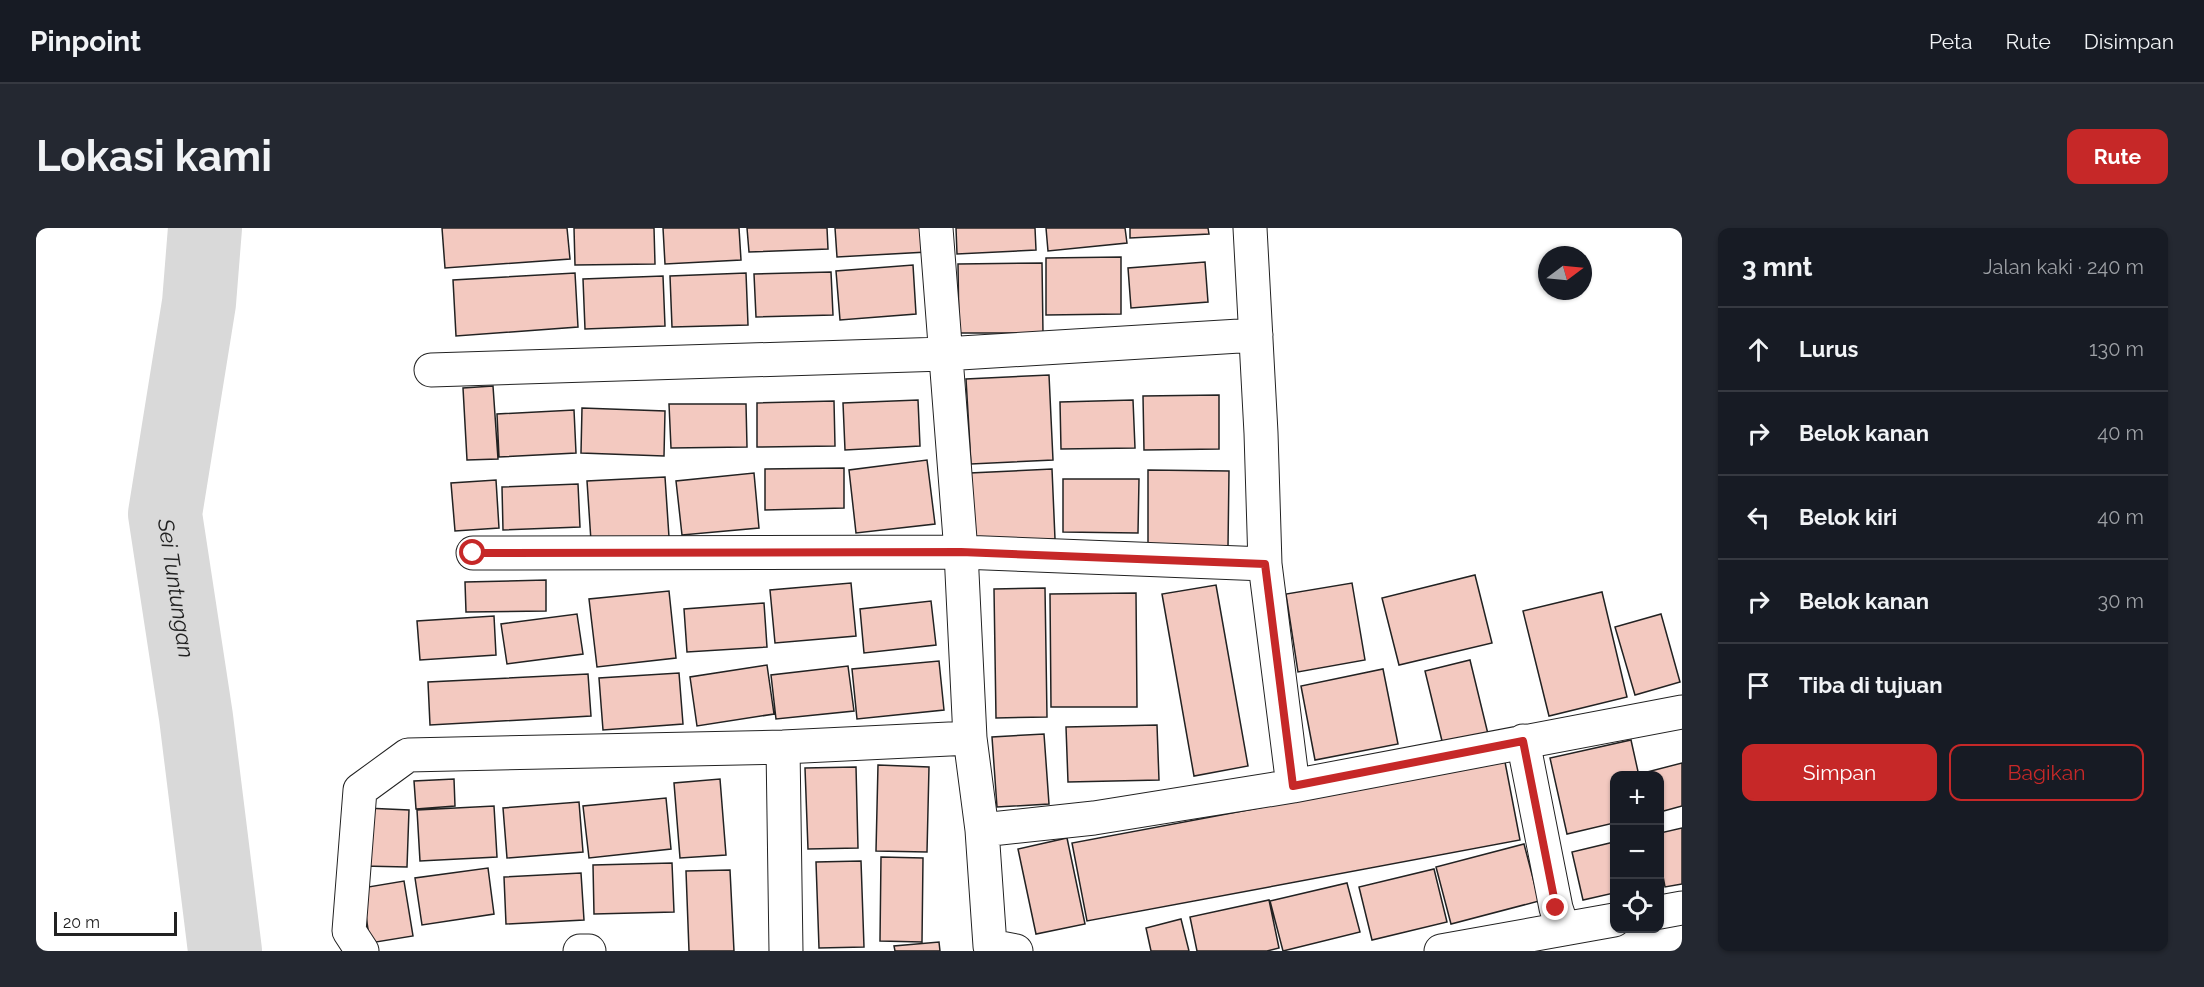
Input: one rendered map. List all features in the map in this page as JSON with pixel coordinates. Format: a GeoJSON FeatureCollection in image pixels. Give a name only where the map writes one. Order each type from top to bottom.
{"type":"FeatureCollection","features":[{"type":"Feature","properties":{"kind":"street"},"geometry":{"type":"LineString","coordinates":[[936,228],[961,552],[970,738],[999,949]]}},
{"type":"Feature","properties":{"kind":"street"},"geometry":{"type":"LineString","coordinates":[[1250,228],[1265,564],[1293,786]]}},
{"type":"Feature","properties":{"kind":"street"},"geometry":{"type":"LineString","coordinates":[[431,370],[944,354],[1256,335]]}},
{"type":"Feature","properties":{"kind":"street"},"geometry":{"type":"LineString","coordinates":[[473,553],[961,552],[1265,564]]}},
{"type":"Feature","properties":{"kind":"street"},"geometry":{"type":"LineString","coordinates":[[982,830],[1094,818],[1293,786],[1682,712]]}},
{"type":"Feature","properties":{"kind":"street"},"geometry":{"type":"LineString","coordinates":[[362,951],[349,931],[360,790],[408,755],[783,747],[970,738]]}},
{"type":"Feature","properties":{"kind":"street"},"geometry":{"type":"LineString","coordinates":[[1523,741],[1556,908],[1563,929]]}},
{"type":"Feature","properties":{"kind":"street"},"geometry":{"type":"LineString","coordinates":[[783,747],[786,951]]}},
{"type":"Feature","properties":{"kind":"street"},"geometry":{"type":"LineString","coordinates":[[1664,911],[1682,908]]}},
{"type":"Feature","properties":{"kind":"street"},"geometry":{"type":"LineString","coordinates":[[1441,951],[1610,921]]}},
{"type":"Feature","properties":{"kind":"street"},"geometry":{"type":"LineString","coordinates":[[580,951],[590,951]]}},
{"type":"Feature","properties":{"kind":"building"},"geometry":{"type":"Polygon","coordinates":[[[442,228],[567,228],[570,259],[445,268],[442,228]]]}},
{"type":"Feature","properties":{"kind":"building"},"geometry":{"type":"Polygon","coordinates":[[[574,228],[654,228],[655,264],[575,265],[574,228]]]}},
{"type":"Feature","properties":{"kind":"building"},"geometry":{"type":"Polygon","coordinates":[[[663,228],[739,228],[741,260],[665,264],[663,228]]]}},
{"type":"Feature","properties":{"kind":"building"},"geometry":{"type":"Polygon","coordinates":[[[747,228],[827,228],[828,249],[749,252],[747,228]]]}},
{"type":"Feature","properties":{"kind":"building"},"geometry":{"type":"Polygon","coordinates":[[[835,228],[925,228],[927,252],[837,257],[835,228]]]}},
{"type":"Feature","properties":{"kind":"building"},"geometry":{"type":"Polygon","coordinates":[[[956,228],[1035,228],[1036,250],[957,254],[956,228]]]}},
{"type":"Feature","properties":{"kind":"building"},"geometry":{"type":"Polygon","coordinates":[[[1046,228],[1125,228],[1127,243],[1048,251],[1046,228]]]}},
{"type":"Feature","properties":{"kind":"building"},"geometry":{"type":"Polygon","coordinates":[[[1130,228],[1208,228],[1209,234],[1130,238],[1130,228]]]}},
{"type":"Feature","properties":{"kind":"building"},"geometry":{"type":"Polygon","coordinates":[[[1121,257],[1121,314],[1046,315],[1046,258],[1121,257]]]}},
{"type":"Feature","properties":{"kind":"building"},"geometry":{"type":"Polygon","coordinates":[[[1205,262],[1208,302],[1131,308],[1128,268],[1205,262]]]}},
{"type":"Feature","properties":{"kind":"building"},"geometry":{"type":"Polygon","coordinates":[[[1042,263],[1043,333],[959,333],[958,264],[1042,263]]]}},
{"type":"Feature","properties":{"kind":"building"},"geometry":{"type":"Polygon","coordinates":[[[913,265],[916,314],[840,320],[836,271],[913,265]]]}},
{"type":"Feature","properties":{"kind":"building"},"geometry":{"type":"Polygon","coordinates":[[[831,272],[833,315],[756,317],[754,274],[831,272]]]}},
{"type":"Feature","properties":{"kind":"building"},"geometry":{"type":"Polygon","coordinates":[[[575,273],[578,327],[456,336],[453,280],[575,273]]]}},
{"type":"Feature","properties":{"kind":"building"},"geometry":{"type":"Polygon","coordinates":[[[746,273],[748,325],[672,327],[670,276],[746,273]]]}},
{"type":"Feature","properties":{"kind":"building"},"geometry":{"type":"Polygon","coordinates":[[[663,276],[665,326],[585,329],[583,279],[663,276]]]}},
{"type":"Feature","properties":{"kind":"building"},"geometry":{"type":"Polygon","coordinates":[[[1049,375],[1053,460],[971,464],[966,379],[1049,375]]]}},
{"type":"Feature","properties":{"kind":"building"},"geometry":{"type":"Polygon","coordinates":[[[493,386],[498,459],[467,460],[463,388],[493,386]]]}},
{"type":"Feature","properties":{"kind":"building"},"geometry":{"type":"Polygon","coordinates":[[[1219,395],[1219,449],[1144,450],[1143,396],[1219,395]]]}},
{"type":"Feature","properties":{"kind":"building"},"geometry":{"type":"Polygon","coordinates":[[[918,400],[920,446],[845,450],[843,403],[918,400]]]}},
{"type":"Feature","properties":{"kind":"building"},"geometry":{"type":"Polygon","coordinates":[[[1133,400],[1135,448],[1061,449],[1060,402],[1133,400]]]}},
{"type":"Feature","properties":{"kind":"building"},"geometry":{"type":"Polygon","coordinates":[[[834,401],[835,446],[757,447],[757,403],[834,401]]]}},
{"type":"Feature","properties":{"kind":"building"},"geometry":{"type":"Polygon","coordinates":[[[669,404],[746,404],[747,447],[671,448],[669,404]]]}},
{"type":"Feature","properties":{"kind":"building"},"geometry":{"type":"Polygon","coordinates":[[[582,408],[665,411],[664,456],[581,453],[582,408]]]}},
{"type":"Feature","properties":{"kind":"building"},"geometry":{"type":"Polygon","coordinates":[[[574,410],[576,453],[499,457],[497,414],[574,410]]]}},
{"type":"Feature","properties":{"kind":"building"},"geometry":{"type":"Polygon","coordinates":[[[927,460],[935,524],[856,533],[849,470],[927,460]]]}},
{"type":"Feature","properties":{"kind":"building"},"geometry":{"type":"Polygon","coordinates":[[[844,468],[844,508],[765,510],[765,469],[844,468]]]}},
{"type":"Feature","properties":{"kind":"building"},"geometry":{"type":"Polygon","coordinates":[[[1052,469],[1055,539],[973,542],[970,473],[1052,469]]]}},
{"type":"Feature","properties":{"kind":"building"},"geometry":{"type":"Polygon","coordinates":[[[1148,470],[1229,471],[1228,547],[1148,546],[1148,470]]]}},
{"type":"Feature","properties":{"kind":"building"},"geometry":{"type":"Polygon","coordinates":[[[754,473],[759,528],[682,535],[676,481],[754,473]]]}},
{"type":"Feature","properties":{"kind":"building"},"geometry":{"type":"Polygon","coordinates":[[[665,477],[669,537],[591,541],[587,481],[665,477]]]}},
{"type":"Feature","properties":{"kind":"building"},"geometry":{"type":"Polygon","coordinates":[[[1063,479],[1139,479],[1138,533],[1063,532],[1063,479]]]}},
{"type":"Feature","properties":{"kind":"building"},"geometry":{"type":"Polygon","coordinates":[[[496,480],[499,528],[455,531],[451,483],[496,480]]]}},
{"type":"Feature","properties":{"kind":"building"},"geometry":{"type":"Polygon","coordinates":[[[578,484],[580,527],[503,530],[502,487],[578,484]]]}},
{"type":"Feature","properties":{"kind":"building"},"geometry":{"type":"Polygon","coordinates":[[[1475,575],[1492,643],[1399,665],[1382,598],[1475,575]]]}},
{"type":"Feature","properties":{"kind":"building"},"geometry":{"type":"Polygon","coordinates":[[[546,580],[546,611],[466,612],[465,582],[546,580]]]}},
{"type":"Feature","properties":{"kind":"building"},"geometry":{"type":"Polygon","coordinates":[[[851,583],[856,636],[775,643],[770,590],[851,583]]]}},
{"type":"Feature","properties":{"kind":"building"},"geometry":{"type":"Polygon","coordinates":[[[1352,583],[1365,660],[1298,672],[1286,594],[1352,583]]]}},
{"type":"Feature","properties":{"kind":"building"},"geometry":{"type":"Polygon","coordinates":[[[1216,585],[1248,766],[1194,776],[1162,594],[1216,585]]]}},
{"type":"Feature","properties":{"kind":"building"},"geometry":{"type":"Polygon","coordinates":[[[1045,588],[1047,717],[996,718],[994,589],[1045,588]]]}},
{"type":"Feature","properties":{"kind":"building"},"geometry":{"type":"Polygon","coordinates":[[[669,591],[676,658],[597,667],[589,599],[669,591]]]}},
{"type":"Feature","properties":{"kind":"building"},"geometry":{"type":"Polygon","coordinates":[[[1602,592],[1627,697],[1549,716],[1523,611],[1602,592]]]}},
{"type":"Feature","properties":{"kind":"building"},"geometry":{"type":"Polygon","coordinates":[[[1136,593],[1137,707],[1051,707],[1050,594],[1136,593]]]}},
{"type":"Feature","properties":{"kind":"building"},"geometry":{"type":"Polygon","coordinates":[[[931,601],[936,645],[864,653],[860,609],[931,601]]]}},
{"type":"Feature","properties":{"kind":"building"},"geometry":{"type":"Polygon","coordinates":[[[764,603],[767,647],[687,652],[684,609],[764,603]]]}},
{"type":"Feature","properties":{"kind":"building"},"geometry":{"type":"Polygon","coordinates":[[[577,614],[583,654],[507,664],[501,624],[577,614]]]}},
{"type":"Feature","properties":{"kind":"building"},"geometry":{"type":"Polygon","coordinates":[[[1661,614],[1680,682],[1635,695],[1615,627],[1661,614]]]}},
{"type":"Feature","properties":{"kind":"building"},"geometry":{"type":"Polygon","coordinates":[[[494,616],[496,655],[420,660],[417,621],[494,616]]]}},
{"type":"Feature","properties":{"kind":"building"},"geometry":{"type":"Polygon","coordinates":[[[1470,660],[1488,734],[1443,745],[1425,671],[1470,660]]]}},
{"type":"Feature","properties":{"kind":"building"},"geometry":{"type":"Polygon","coordinates":[[[939,661],[944,710],[857,719],[852,669],[939,661]]]}},
{"type":"Feature","properties":{"kind":"building"},"geometry":{"type":"Polygon","coordinates":[[[767,665],[774,714],[697,726],[690,677],[767,665]]]}},
{"type":"Feature","properties":{"kind":"building"},"geometry":{"type":"Polygon","coordinates":[[[848,666],[854,711],[776,719],[771,675],[848,666]]]}},
{"type":"Feature","properties":{"kind":"building"},"geometry":{"type":"Polygon","coordinates":[[[1383,669],[1398,744],[1315,760],[1301,686],[1383,669]]]}},
{"type":"Feature","properties":{"kind":"building"},"geometry":{"type":"Polygon","coordinates":[[[679,673],[683,724],[603,730],[599,678],[679,673]]]}},
{"type":"Feature","properties":{"kind":"building"},"geometry":{"type":"Polygon","coordinates":[[[588,674],[591,716],[430,725],[428,682],[588,674]]]}},
{"type":"Feature","properties":{"kind":"building"},"geometry":{"type":"Polygon","coordinates":[[[1157,725],[1159,780],[1068,782],[1066,727],[1157,725]]]}},
{"type":"Feature","properties":{"kind":"building"},"geometry":{"type":"Polygon","coordinates":[[[1044,734],[1049,804],[997,807],[992,737],[1044,734]]]}},
{"type":"Feature","properties":{"kind":"building"},"geometry":{"type":"Polygon","coordinates":[[[1631,740],[1638,771],[1610,771],[1610,824],[1567,834],[1550,758],[1631,740]]]}},
{"type":"Feature","properties":{"kind":"building"},"geometry":{"type":"Polygon","coordinates":[[[1505,762],[1520,840],[1087,921],[1072,843],[1505,762]]]}},
{"type":"Feature","properties":{"kind":"building"},"geometry":{"type":"Polygon","coordinates":[[[1682,763],[1682,806],[1664,811],[1664,771],[1651,771],[1682,763]]]}},
{"type":"Feature","properties":{"kind":"building"},"geometry":{"type":"Polygon","coordinates":[[[878,765],[929,767],[927,852],[876,851],[878,765]]]}},
{"type":"Feature","properties":{"kind":"building"},"geometry":{"type":"Polygon","coordinates":[[[856,767],[858,848],[808,849],[805,768],[856,767]]]}},
{"type":"Feature","properties":{"kind":"building"},"geometry":{"type":"Polygon","coordinates":[[[454,779],[455,806],[416,809],[414,781],[454,779]]]}},
{"type":"Feature","properties":{"kind":"building"},"geometry":{"type":"Polygon","coordinates":[[[720,779],[726,855],[680,858],[674,783],[720,779]]]}},
{"type":"Feature","properties":{"kind":"building"},"geometry":{"type":"Polygon","coordinates":[[[666,798],[671,849],[589,858],[583,806],[666,798]]]}},
{"type":"Feature","properties":{"kind":"building"},"geometry":{"type":"Polygon","coordinates":[[[579,802],[583,852],[507,858],[503,808],[579,802]]]}},
{"type":"Feature","properties":{"kind":"building"},"geometry":{"type":"Polygon","coordinates":[[[494,806],[497,857],[420,861],[417,810],[494,806]]]}},
{"type":"Feature","properties":{"kind":"building"},"geometry":{"type":"Polygon","coordinates":[[[365,808],[409,810],[407,867],[363,866],[365,808]]]}},
{"type":"Feature","properties":{"kind":"building"},"geometry":{"type":"Polygon","coordinates":[[[1682,828],[1682,884],[1665,887],[1664,832],[1682,828]]]}},
{"type":"Feature","properties":{"kind":"building"},"geometry":{"type":"Polygon","coordinates":[[[1067,838],[1085,924],[1036,934],[1018,849],[1067,838]]]}},
{"type":"Feature","properties":{"kind":"building"},"geometry":{"type":"Polygon","coordinates":[[[1610,843],[1610,894],[1583,900],[1572,852],[1610,843]]]}},
{"type":"Feature","properties":{"kind":"building"},"geometry":{"type":"Polygon","coordinates":[[[1524,844],[1539,901],[1451,924],[1436,867],[1524,844]]]}},
{"type":"Feature","properties":{"kind":"building"},"geometry":{"type":"Polygon","coordinates":[[[881,857],[923,858],[922,942],[880,941],[881,857]]]}},
{"type":"Feature","properties":{"kind":"building"},"geometry":{"type":"Polygon","coordinates":[[[861,861],[864,947],[819,948],[816,862],[861,861]]]}},
{"type":"Feature","properties":{"kind":"building"},"geometry":{"type":"Polygon","coordinates":[[[672,863],[674,912],[594,914],[593,865],[672,863]]]}},
{"type":"Feature","properties":{"kind":"building"},"geometry":{"type":"Polygon","coordinates":[[[488,868],[494,914],[422,925],[415,878],[488,868]]]}},
{"type":"Feature","properties":{"kind":"building"},"geometry":{"type":"Polygon","coordinates":[[[1434,869],[1447,922],[1372,940],[1359,887],[1434,869]]]}},
{"type":"Feature","properties":{"kind":"building"},"geometry":{"type":"Polygon","coordinates":[[[730,870],[734,951],[689,951],[686,871],[730,870]]]}},
{"type":"Feature","properties":{"kind":"building"},"geometry":{"type":"Polygon","coordinates":[[[581,873],[584,920],[506,924],[504,877],[581,873]]]}},
{"type":"Feature","properties":{"kind":"building"},"geometry":{"type":"Polygon","coordinates":[[[404,881],[413,936],[370,943],[362,888],[404,881]]]}},
{"type":"Feature","properties":{"kind":"building"},"geometry":{"type":"Polygon","coordinates":[[[1347,883],[1360,932],[1283,951],[1270,901],[1347,883]]]}},
{"type":"Feature","properties":{"kind":"building"},"geometry":{"type":"Polygon","coordinates":[[[1269,900],[1279,948],[1267,951],[1197,951],[1190,917],[1269,900]]]}},
{"type":"Feature","properties":{"kind":"building"},"geometry":{"type":"Polygon","coordinates":[[[1181,919],[1189,951],[1151,951],[1146,928],[1181,919]]]}},
{"type":"Feature","properties":{"kind":"building"},"geometry":{"type":"Polygon","coordinates":[[[939,942],[940,951],[895,951],[894,946],[939,942]]]}},
{"type":"Feature","properties":{"kind":"waterway","name":"Sei Tuntungan"},"geometry":{"type":"LineString","coordinates":[[205,228],[199,303],[165,514],[196,717],[225,951]]}},
{"type":"Feature","properties":{"kind":"route"},"geometry":{"type":"LineString","coordinates":[[473,553],[961,552],[1265,564],[1293,786],[1523,741],[1556,908]]}}]}
